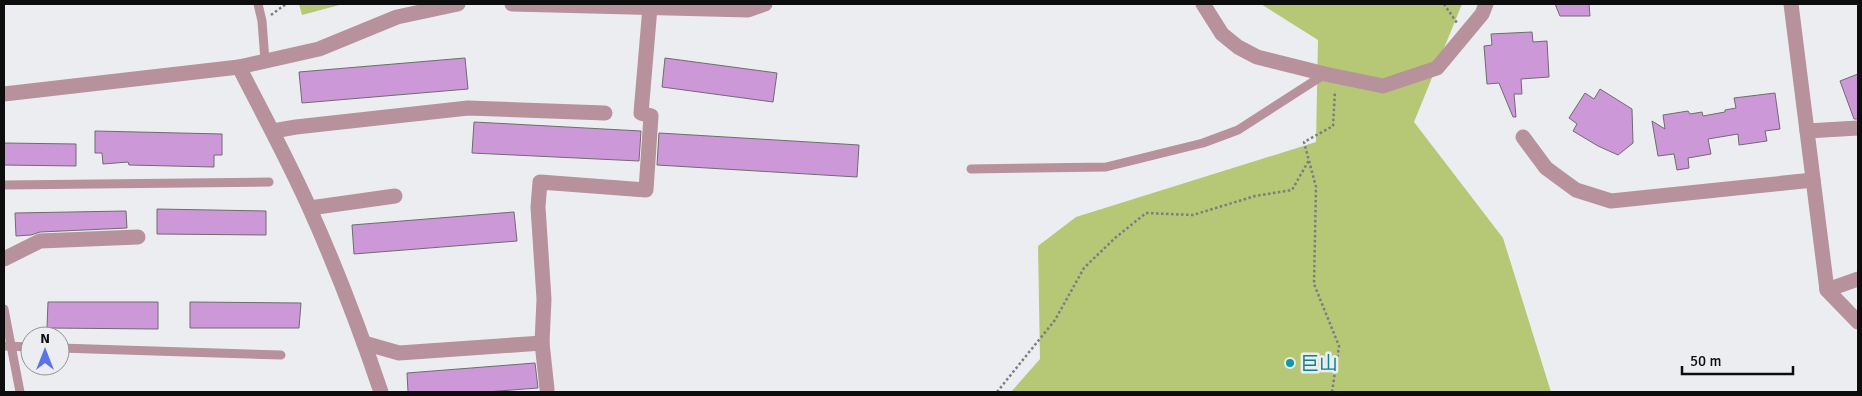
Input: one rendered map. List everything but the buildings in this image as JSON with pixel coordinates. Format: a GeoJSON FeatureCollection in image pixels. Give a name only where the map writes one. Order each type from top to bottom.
{"type":"FeatureCollection","features":[{"type":"Feature","properties":{"kind":"street"},"geometry":{"type":"LineString","coordinates":[[4,94],[239,67],[319,49],[397,17],[458,4]]}},
{"type":"Feature","properties":{"kind":"street"},"geometry":{"type":"LineString","coordinates":[[512,4],[748,10],[765,4]]}},
{"type":"Feature","properties":{"kind":"street"},"geometry":{"type":"LineString","coordinates":[[1203,4],[1222,34],[1238,47],[1257,57],[1383,86],[1437,68],[1482,14],[1486,4]]}},
{"type":"Feature","properties":{"kind":"street"},"geometry":{"type":"LineString","coordinates":[[1791,4],[1827,290],[1858,322]]}},
{"type":"Feature","properties":{"kind":"street"},"geometry":{"type":"LineString","coordinates":[[547,389],[542,343],[544,299],[538,208],[540,182],[646,190],[651,116],[641,113],[650,7]]}},
{"type":"Feature","properties":{"kind":"street"},"geometry":{"type":"LineString","coordinates":[[239,67],[273,131],[310,208],[364,343],[381,392]]}},
{"type":"Feature","properties":{"kind":"street"},"geometry":{"type":"LineString","coordinates":[[273,131],[468,108],[605,113]]}},
{"type":"Feature","properties":{"kind":"street"},"geometry":{"type":"LineString","coordinates":[[1807,131],[1858,128]]}},
{"type":"Feature","properties":{"kind":"street"},"geometry":{"type":"LineString","coordinates":[[1523,137],[1546,168],[1576,190],[1611,201],[1813,180]]}},
{"type":"Feature","properties":{"kind":"street"},"geometry":{"type":"LineString","coordinates":[[310,208],[395,196]]}},
{"type":"Feature","properties":{"kind":"street"},"geometry":{"type":"LineString","coordinates":[[4,259],[40,241],[138,237]]}},
{"type":"Feature","properties":{"kind":"street"},"geometry":{"type":"LineString","coordinates":[[1827,290],[1858,279]]}},
{"type":"Feature","properties":{"kind":"street"},"geometry":{"type":"LineString","coordinates":[[364,343],[400,353],[542,343]]}},
{"type":"Feature","properties":{"kind":"lane"},"geometry":{"type":"LineString","coordinates":[[258,4],[262,21],[264,61]]}},
{"type":"Feature","properties":{"kind":"lane"},"geometry":{"type":"LineString","coordinates":[[971,170],[1106,168],[1203,143],[1238,130],[1331,75]]}},
{"type":"Feature","properties":{"kind":"lane"},"geometry":{"type":"LineString","coordinates":[[4,185],[268,182]]}},
{"type":"Feature","properties":{"kind":"lane"},"geometry":{"type":"LineString","coordinates":[[4,309],[7,346],[20,392]]}},
{"type":"Feature","properties":{"kind":"lane"},"geometry":{"type":"LineString","coordinates":[[7,346],[20,347]]}},
{"type":"Feature","properties":{"kind":"lane"},"geometry":{"type":"LineString","coordinates":[[70,348],[280,355]]}},
{"type":"Feature","properties":{"kind":"path"},"geometry":{"type":"LineString","coordinates":[[262,21],[286,4]]}},
{"type":"Feature","properties":{"kind":"path"},"geometry":{"type":"LineString","coordinates":[[1444,4],[1464,35]]}},
{"type":"Feature","properties":{"kind":"path"},"geometry":{"type":"LineString","coordinates":[[1331,75],[1333,126],[1304,142],[1316,187],[1314,284],[1339,346],[1332,392]]}},
{"type":"Feature","properties":{"kind":"path"},"geometry":{"type":"LineString","coordinates":[[997,392],[1056,320],[1084,268],[1115,238],[1146,213],[1194,215],[1255,196],[1292,190],[1309,160]]}},
{"type":"Feature","properties":{"kind":"green space"},"geometry":{"type":"Polygon","coordinates":[[[299,4],[343,4],[302,15],[299,4]]]}},
{"type":"Feature","properties":{"kind":"green space"},"geometry":{"type":"Polygon","coordinates":[[[1261,4],[1462,4],[1414,122],[1503,238],[1551,392],[1011,392],[1040,359],[1038,246],[1076,217],[1316,142],[1318,40],[1261,4]]]}},
{"type":"Feature","properties":{"kind":"place","name":"巨山"},"geometry":{"type":"Point","coordinates":[1290,363]}}]}
